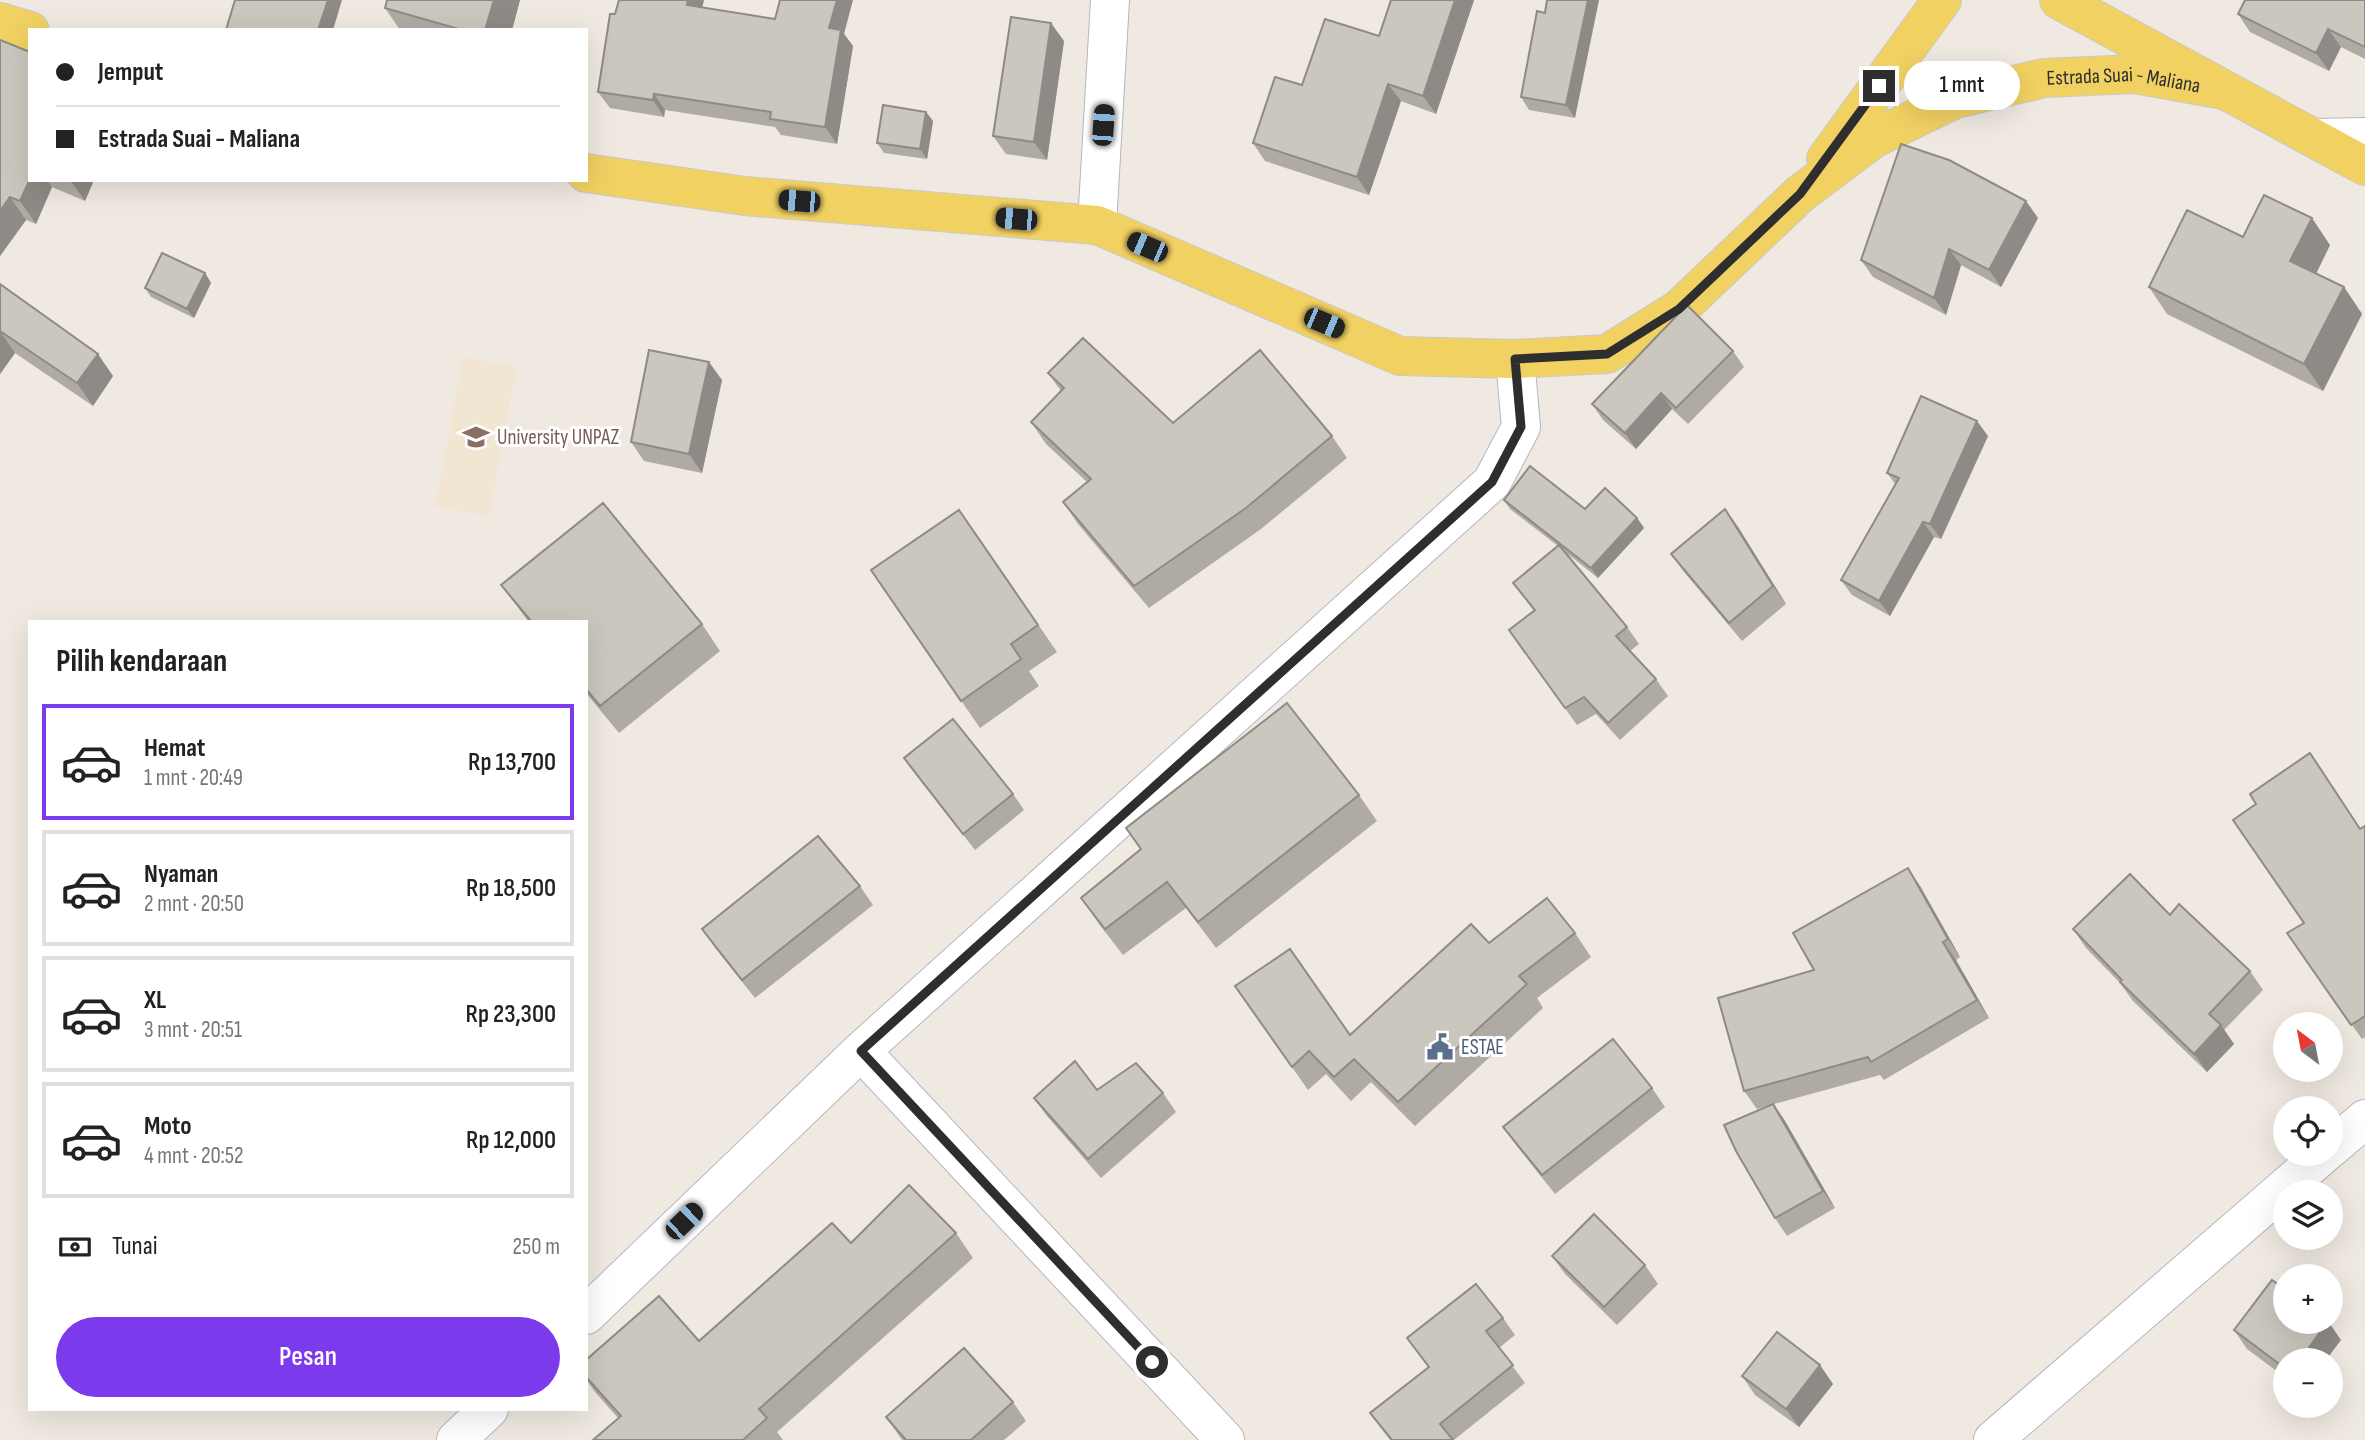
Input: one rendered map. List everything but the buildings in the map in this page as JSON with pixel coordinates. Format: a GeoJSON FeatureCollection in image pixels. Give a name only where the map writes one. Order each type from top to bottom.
{"type":"FeatureCollection","features":[{"type":"Feature","properties":{"kind":"main road","name":"Estrada Suai - Maliana"},"geometry":{"type":"LineString","coordinates":[[1800,194],[1942,0]]}},
{"type":"Feature","properties":{"kind":"main road","name":"Estrada Suai - Maliana"},"geometry":{"type":"LineString","coordinates":[[2059,0],[2365,166]]}},
{"type":"Feature","properties":{"kind":"main road"},"geometry":{"type":"LineString","coordinates":[[0,22],[28,30]]}},
{"type":"Feature","properties":{"kind":"main road","name":"Estrada Suai - Maliana"},"geometry":{"type":"LineString","coordinates":[[588,173],[745,196],[1097,225],[1400,356],[1515,359],[1607,354],[1679,309],[1800,194],[1873,139],[1955,99],[2044,78],[2135,74],[2224,90]]}},
{"type":"Feature","properties":{"kind":"street"},"geometry":{"type":"LineString","coordinates":[[1097,225],[1110,0]]}},
{"type":"Feature","properties":{"kind":"street"},"geometry":{"type":"LineString","coordinates":[[2314,138],[2365,137]]}},
{"type":"Feature","properties":{"kind":"street"},"geometry":{"type":"LineString","coordinates":[[588,1313],[861,1051],[1492,482],[1521,427],[1515,359]]}},
{"type":"Feature","properties":{"kind":"street"},"geometry":{"type":"LineString","coordinates":[[861,1051],[1225,1440]]}},
{"type":"Feature","properties":{"kind":"street"},"geometry":{"type":"LineString","coordinates":[[2343,1138],[2365,1119]]}},
{"type":"Feature","properties":{"kind":"street"},"geometry":{"type":"LineString","coordinates":[[1993,1440],[2310,1166]]}},
{"type":"Feature","properties":{"kind":"street"},"geometry":{"type":"LineString","coordinates":[[456,1440],[487,1411]]}},
{"type":"Feature","properties":{"kind":"shaded area","name":"University UNPAZ"},"geometry":{"type":"Polygon","coordinates":[[[463,357],[517,367],[489,516],[435,507],[463,357]]]}},
{"type":"Feature","properties":{"kind":"place","name":"University UNPAZ"},"geometry":{"type":"Point","coordinates":[476,437]}},
{"type":"Feature","properties":{"kind":"place","name":"ESTAE"},"geometry":{"type":"Point","coordinates":[1440,1047]}},
{"type":"Feature","properties":{"kind":"route"},"geometry":{"type":"LineString","coordinates":[[1152,1362],[861,1051],[1492,482],[1521,427],[1515,359],[1607,354],[1679,309],[1800,194],[1879,86]]}}]}
